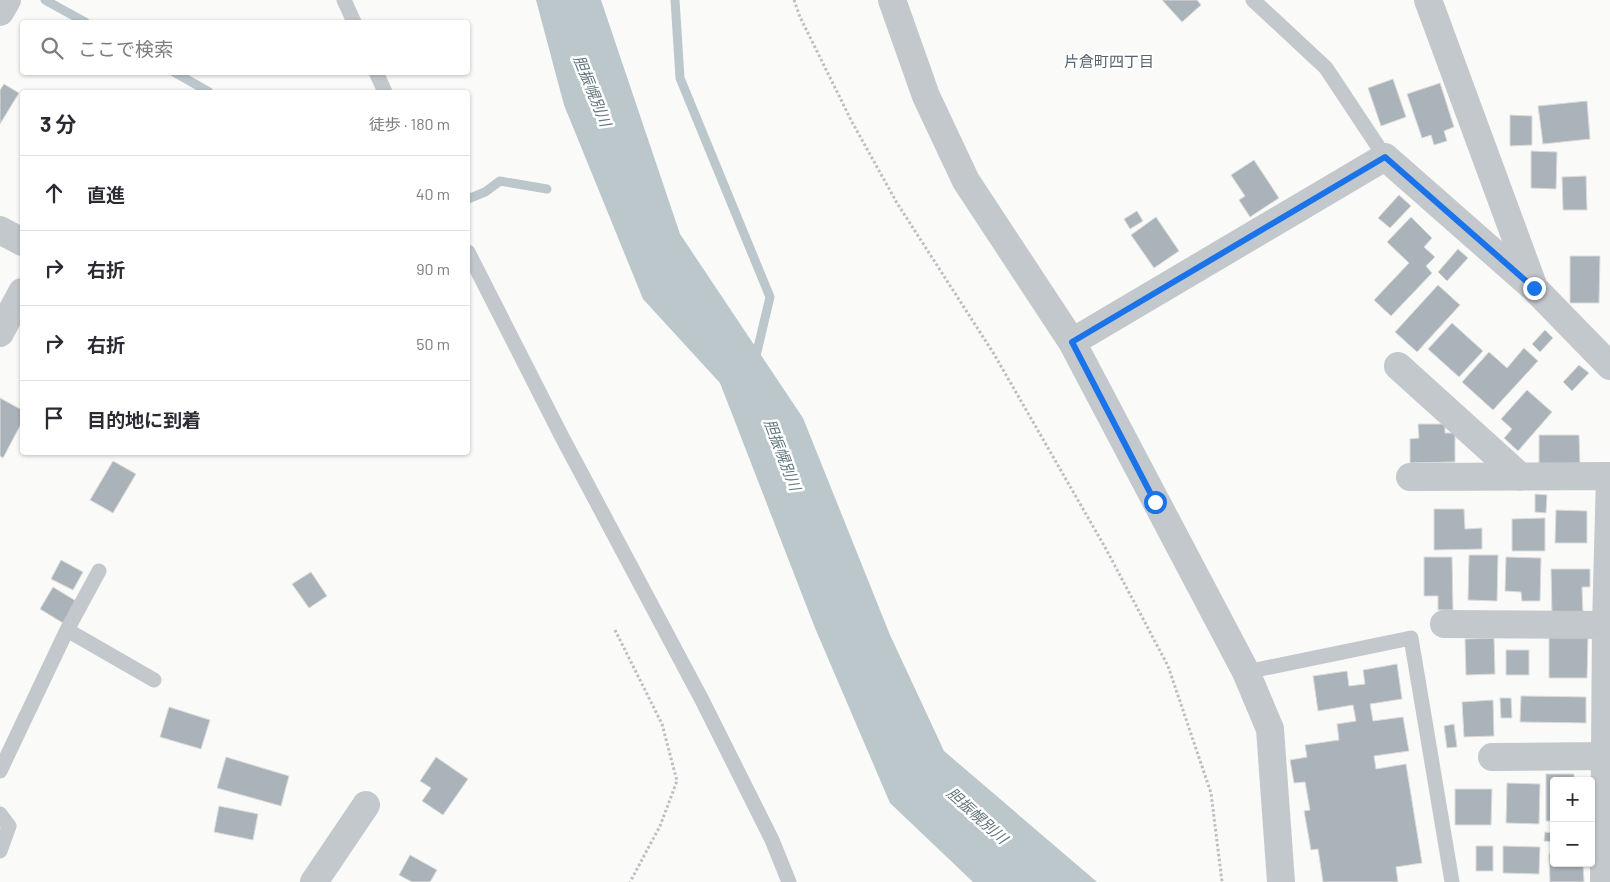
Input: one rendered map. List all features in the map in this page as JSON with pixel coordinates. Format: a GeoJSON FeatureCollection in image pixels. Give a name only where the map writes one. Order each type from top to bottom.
{"type":"FeatureCollection","features":[{"type":"Feature","properties":{"kind":"street"},"geometry":{"type":"LineString","coordinates":[[0,12],[7,0]]}},
{"type":"Feature","properties":{"kind":"street"},"geometry":{"type":"LineString","coordinates":[[892,0],[926,96],[966,181],[1072,342],[1246,672],[1270,729],[1281,882]]}},
{"type":"Feature","properties":{"kind":"street"},"geometry":{"type":"LineString","coordinates":[[1428,0],[1534,288]]}},
{"type":"Feature","properties":{"kind":"street"},"geometry":{"type":"LineString","coordinates":[[1072,342],[1385,157],[1534,288],[1610,366]]}},
{"type":"Feature","properties":{"kind":"street"},"geometry":{"type":"LineString","coordinates":[[0,230],[20,241]]}},
{"type":"Feature","properties":{"kind":"street"},"geometry":{"type":"LineString","coordinates":[[0,333],[20,296]]}},
{"type":"Feature","properties":{"kind":"street"},"geometry":{"type":"LineString","coordinates":[[1398,366],[1521,477]]}},
{"type":"Feature","properties":{"kind":"street"},"geometry":{"type":"LineString","coordinates":[[1410,477],[1610,476],[1606,625],[1604,882]]}},
{"type":"Feature","properties":{"kind":"street"},"geometry":{"type":"LineString","coordinates":[[1444,624],[1606,625]]}},
{"type":"Feature","properties":{"kind":"street"},"geometry":{"type":"LineString","coordinates":[[1492,758],[1605,756]]}},
{"type":"Feature","properties":{"kind":"street"},"geometry":{"type":"LineString","coordinates":[[314,882],[366,806]]}},
{"type":"Feature","properties":{"kind":"lane"},"geometry":{"type":"LineString","coordinates":[[344,0],[353,20]]}},
{"type":"Feature","properties":{"kind":"lane"},"geometry":{"type":"LineString","coordinates":[[1253,0],[1326,68],[1385,157]]}},
{"type":"Feature","properties":{"kind":"lane"},"geometry":{"type":"LineString","coordinates":[[377,75],[384,90]]}},
{"type":"Feature","properties":{"kind":"lane"},"geometry":{"type":"LineString","coordinates":[[470,256],[562,437],[702,700],[772,840],[789,882]]}},
{"type":"Feature","properties":{"kind":"lane"},"geometry":{"type":"LineString","coordinates":[[0,771],[67,630],[98,571]]}},
{"type":"Feature","properties":{"kind":"lane"},"geometry":{"type":"LineString","coordinates":[[67,630],[154,680]]}},
{"type":"Feature","properties":{"kind":"lane"},"geometry":{"type":"LineString","coordinates":[[1246,672],[1411,638],[1452,882]]}},
{"type":"Feature","properties":{"kind":"lane"},"geometry":{"type":"LineString","coordinates":[[0,814],[9,826],[0,851]]}},
{"type":"Feature","properties":{"kind":"path"},"geometry":{"type":"LineString","coordinates":[[794,0],[800,17],[865,147],[897,203],[994,354],[1106,549],[1168,666],[1212,793],[1222,882]]}},
{"type":"Feature","properties":{"kind":"path"},"geometry":{"type":"LineString","coordinates":[[615,630],[662,724],[677,781],[660,826],[630,882]]}},
{"type":"Feature","properties":{"kind":"water","name":"胆振幌別川"},"geometry":{"type":"Polygon","coordinates":[[[536,0],[601,0],[680,234],[803,418],[890,635],[944,751],[1097,882],[973,882],[890,803],[815,628],[720,383],[643,299],[564,105],[536,0]]]}},
{"type":"Feature","properties":{"kind":"building"},"geometry":{"type":"Polygon","coordinates":[[[1162,0],[1197,0],[1201,5],[1182,22],[1162,0]]]}},
{"type":"Feature","properties":{"kind":"building"},"geometry":{"type":"Polygon","coordinates":[[[1393,79],[1406,117],[1381,126],[1368,88],[1393,79]]]}},
{"type":"Feature","properties":{"kind":"building"},"geometry":{"type":"Polygon","coordinates":[[[1440,83],[1454,127],[1444,131],[1447,141],[1434,145],[1431,135],[1422,138],[1407,94],[1440,83]]]}},
{"type":"Feature","properties":{"kind":"building"},"geometry":{"type":"Polygon","coordinates":[[[4,84],[19,93],[0,124],[0,90],[4,84]]]}},
{"type":"Feature","properties":{"kind":"building"},"geometry":{"type":"Polygon","coordinates":[[[1587,101],[1590,139],[1543,144],[1538,106],[1587,101]]]}},
{"type":"Feature","properties":{"kind":"building"},"geometry":{"type":"Polygon","coordinates":[[[1510,115],[1532,116],[1532,145],[1510,146],[1510,115]]]}},
{"type":"Feature","properties":{"kind":"building"},"geometry":{"type":"Polygon","coordinates":[[[1531,151],[1557,152],[1556,189],[1531,188],[1531,151]]]}},
{"type":"Feature","properties":{"kind":"building"},"geometry":{"type":"Polygon","coordinates":[[[1254,160],[1279,198],[1250,217],[1239,200],[1245,196],[1231,175],[1254,160]]]}},
{"type":"Feature","properties":{"kind":"building"},"geometry":{"type":"Polygon","coordinates":[[[1586,176],[1587,210],[1563,210],[1562,177],[1586,176]]]}},
{"type":"Feature","properties":{"kind":"building"},"geometry":{"type":"Polygon","coordinates":[[[1399,195],[1411,206],[1390,228],[1378,218],[1399,195]]]}},
{"type":"Feature","properties":{"kind":"building"},"geometry":{"type":"Polygon","coordinates":[[[1137,211],[1143,221],[1130,229],[1124,219],[1137,211]]]}},
{"type":"Feature","properties":{"kind":"building"},"geometry":{"type":"Polygon","coordinates":[[[1156,217],[1179,251],[1154,268],[1131,235],[1156,217]]]}},
{"type":"Feature","properties":{"kind":"building"},"geometry":{"type":"Polygon","coordinates":[[[1411,217],[1432,238],[1424,247],[1435,257],[1426,266],[1432,273],[1391,316],[1374,300],[1409,263],[1387,242],[1411,217]]]}},
{"type":"Feature","properties":{"kind":"building"},"geometry":{"type":"Polygon","coordinates":[[[1458,249],[1468,258],[1447,281],[1438,272],[1458,249]]]}},
{"type":"Feature","properties":{"kind":"building"},"geometry":{"type":"Polygon","coordinates":[[[1570,256],[1600,256],[1599,303],[1570,303],[1570,256]]]}},
{"type":"Feature","properties":{"kind":"building"},"geometry":{"type":"Polygon","coordinates":[[[1438,285],[1460,305],[1417,352],[1395,332],[1438,285]]]}},
{"type":"Feature","properties":{"kind":"building"},"geometry":{"type":"Polygon","coordinates":[[[1452,323],[1483,351],[1459,377],[1428,349],[1452,323]]]}},
{"type":"Feature","properties":{"kind":"building"},"geometry":{"type":"Polygon","coordinates":[[[1545,330],[1553,338],[1540,352],[1532,344],[1545,330]]]}},
{"type":"Feature","properties":{"kind":"building"},"geometry":{"type":"Polygon","coordinates":[[[1524,348],[1538,361],[1493,410],[1462,382],[1489,352],[1507,368],[1524,348]]]}},
{"type":"Feature","properties":{"kind":"building"},"geometry":{"type":"Polygon","coordinates":[[[1579,365],[1589,373],[1572,391],[1563,382],[1579,365]]]}},
{"type":"Feature","properties":{"kind":"building"},"geometry":{"type":"Polygon","coordinates":[[[1527,390],[1552,412],[1518,451],[1504,438],[1512,429],[1501,419],[1527,390]]]}},
{"type":"Feature","properties":{"kind":"building"},"geometry":{"type":"Polygon","coordinates":[[[0,398],[20,409],[20,426],[3,458],[0,456],[0,398]]]}},
{"type":"Feature","properties":{"kind":"building"},"geometry":{"type":"Polygon","coordinates":[[[1418,424],[1445,424],[1445,433],[1455,433],[1455,462],[1410,463],[1410,439],[1419,438],[1418,424]]]}},
{"type":"Feature","properties":{"kind":"building"},"geometry":{"type":"Polygon","coordinates":[[[1539,435],[1579,435],[1580,465],[1539,466],[1539,435]]]}},
{"type":"Feature","properties":{"kind":"building"},"geometry":{"type":"Polygon","coordinates":[[[113,461],[136,474],[113,513],[90,500],[113,461]]]}},
{"type":"Feature","properties":{"kind":"building"},"geometry":{"type":"Polygon","coordinates":[[[1535,494],[1547,495],[1546,513],[1535,512],[1535,494]]]}},
{"type":"Feature","properties":{"kind":"building"},"geometry":{"type":"Polygon","coordinates":[[[1434,509],[1464,509],[1465,529],[1482,528],[1482,549],[1434,550],[1434,509]]]}},
{"type":"Feature","properties":{"kind":"building"},"geometry":{"type":"Polygon","coordinates":[[[1556,510],[1587,511],[1587,543],[1555,543],[1556,510]]]}},
{"type":"Feature","properties":{"kind":"building"},"geometry":{"type":"Polygon","coordinates":[[[1545,518],[1545,551],[1512,551],[1512,519],[1545,518]]]}},
{"type":"Feature","properties":{"kind":"building"},"geometry":{"type":"Polygon","coordinates":[[[1469,555],[1498,555],[1497,601],[1468,600],[1469,555]]]}},
{"type":"Feature","properties":{"kind":"building"},"geometry":{"type":"Polygon","coordinates":[[[1424,557],[1452,557],[1453,610],[1438,610],[1438,596],[1424,596],[1424,557]]]}},
{"type":"Feature","properties":{"kind":"building"},"geometry":{"type":"Polygon","coordinates":[[[1506,557],[1541,558],[1540,601],[1522,601],[1521,592],[1505,591],[1506,557]]]}},
{"type":"Feature","properties":{"kind":"building"},"geometry":{"type":"Polygon","coordinates":[[[61,560],[83,572],[73,590],[51,579],[61,560]]]}},
{"type":"Feature","properties":{"kind":"building"},"geometry":{"type":"Polygon","coordinates":[[[1551,569],[1590,569],[1590,587],[1582,587],[1583,615],[1552,615],[1551,569]]]}},
{"type":"Feature","properties":{"kind":"building"},"geometry":{"type":"Polygon","coordinates":[[[311,572],[327,596],[309,608],[292,584],[311,572]]]}},
{"type":"Feature","properties":{"kind":"building"},"geometry":{"type":"Polygon","coordinates":[[[53,587],[76,601],[63,623],[40,609],[53,587]]]}},
{"type":"Feature","properties":{"kind":"building"},"geometry":{"type":"Polygon","coordinates":[[[1549,636],[1588,637],[1587,678],[1549,678],[1549,636]]]}},
{"type":"Feature","properties":{"kind":"building"},"geometry":{"type":"Polygon","coordinates":[[[1494,638],[1495,674],[1466,675],[1465,639],[1494,638]]]}},
{"type":"Feature","properties":{"kind":"building"},"geometry":{"type":"Polygon","coordinates":[[[1506,650],[1529,650],[1529,675],[1506,675],[1506,650]]]}},
{"type":"Feature","properties":{"kind":"building"},"geometry":{"type":"Polygon","coordinates":[[[1397,664],[1402,699],[1370,704],[1373,721],[1403,717],[1409,751],[1374,756],[1376,769],[1406,764],[1422,863],[1396,867],[1398,882],[1323,882],[1318,849],[1311,850],[1304,811],[1310,810],[1305,782],[1294,783],[1290,760],[1307,757],[1305,745],[1339,740],[1337,724],[1356,721],[1353,705],[1318,711],[1313,676],[1347,671],[1349,686],[1365,684],[1363,670],[1397,664]]]}},
{"type":"Feature","properties":{"kind":"building"},"geometry":{"type":"Polygon","coordinates":[[[1521,696],[1586,697],[1586,723],[1520,722],[1521,696]]]}},
{"type":"Feature","properties":{"kind":"building"},"geometry":{"type":"Polygon","coordinates":[[[1500,698],[1511,698],[1512,718],[1501,718],[1500,698]]]}},
{"type":"Feature","properties":{"kind":"building"},"geometry":{"type":"Polygon","coordinates":[[[1493,700],[1494,736],[1464,737],[1462,702],[1493,700]]]}},
{"type":"Feature","properties":{"kind":"building"},"geometry":{"type":"Polygon","coordinates":[[[169,707],[210,720],[201,749],[160,737],[169,707]]]}},
{"type":"Feature","properties":{"kind":"building"},"geometry":{"type":"Polygon","coordinates":[[[1454,724],[1457,747],[1447,748],[1444,726],[1454,724]]]}},
{"type":"Feature","properties":{"kind":"building"},"geometry":{"type":"Polygon","coordinates":[[[226,757],[289,776],[281,806],[217,788],[226,757]]]}},
{"type":"Feature","properties":{"kind":"building"},"geometry":{"type":"Polygon","coordinates":[[[436,757],[468,779],[443,815],[422,801],[431,788],[420,781],[436,757]]]}},
{"type":"Feature","properties":{"kind":"building"},"geometry":{"type":"Polygon","coordinates":[[[1546,774],[1574,774],[1574,777],[1550,777],[1550,821],[1546,821],[1546,774]]]}},
{"type":"Feature","properties":{"kind":"building"},"geometry":{"type":"Polygon","coordinates":[[[1507,783],[1540,784],[1539,824],[1506,823],[1507,783]]]}},
{"type":"Feature","properties":{"kind":"building"},"geometry":{"type":"Polygon","coordinates":[[[1455,789],[1492,789],[1491,825],[1455,825],[1455,789]]]}},
{"type":"Feature","properties":{"kind":"building"},"geometry":{"type":"Polygon","coordinates":[[[219,806],[258,814],[253,840],[214,832],[219,806]]]}},
{"type":"Feature","properties":{"kind":"building"},"geometry":{"type":"Polygon","coordinates":[[[1545,832],[1550,833],[1550,842],[1544,841],[1545,832]]]}},
{"type":"Feature","properties":{"kind":"building"},"geometry":{"type":"Polygon","coordinates":[[[1476,846],[1493,846],[1493,871],[1476,871],[1476,846]]]}},
{"type":"Feature","properties":{"kind":"building"},"geometry":{"type":"Polygon","coordinates":[[[1503,846],[1540,847],[1539,874],[1503,873],[1503,846]]]}},
{"type":"Feature","properties":{"kind":"building"},"geometry":{"type":"Polygon","coordinates":[[[1549,854],[1550,867],[1583,867],[1584,882],[1550,882],[1549,854]]]}},
{"type":"Feature","properties":{"kind":"building"},"geometry":{"type":"Polygon","coordinates":[[[410,855],[437,870],[430,882],[412,882],[399,875],[410,855]]]}},
{"type":"Feature","properties":{"kind":"waterway"},"geometry":{"type":"LineString","coordinates":[[45,0],[81,20]]}},
{"type":"Feature","properties":{"kind":"waterway"},"geometry":{"type":"LineString","coordinates":[[675,0],[680,78],[770,297],[755,360]]}},
{"type":"Feature","properties":{"kind":"waterway"},"geometry":{"type":"LineString","coordinates":[[179,75],[206,90]]}},
{"type":"Feature","properties":{"kind":"waterway"},"geometry":{"type":"LineString","coordinates":[[470,198],[485,192],[500,181],[547,189]]}},
{"type":"Feature","properties":{"kind":"district","name":"片倉町四丁目"},"geometry":{"type":"Point","coordinates":[1109,62]}},
{"type":"Feature","properties":{"kind":"route"},"geometry":{"type":"LineString","coordinates":[[1155,502],[1072,342],[1385,157],[1534,288]]}}]}
